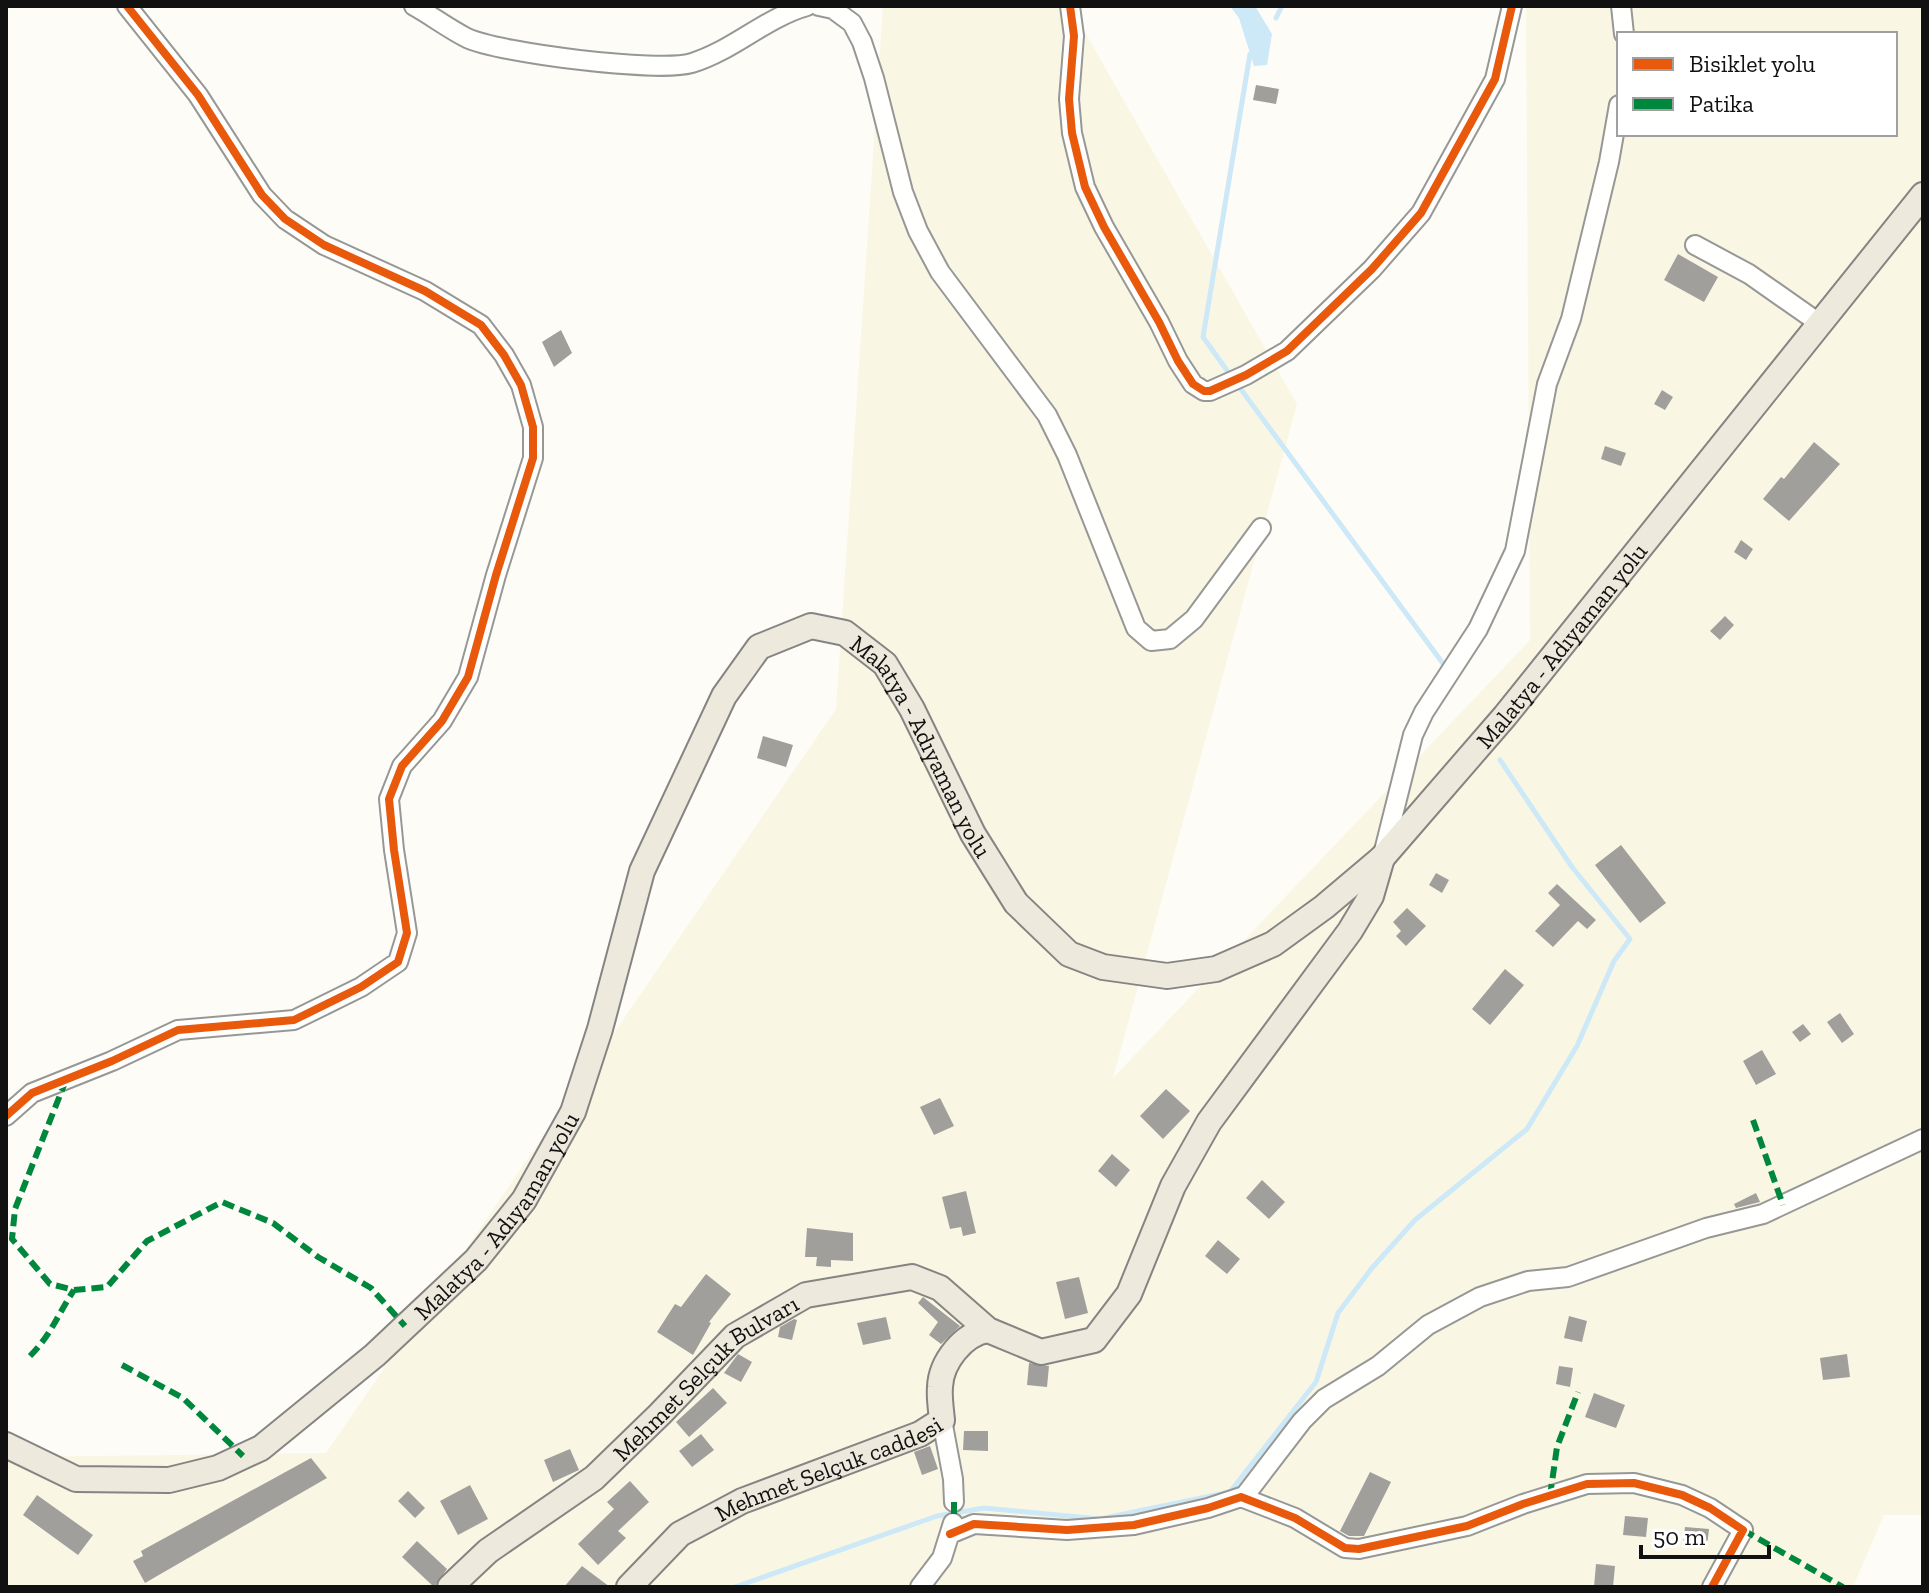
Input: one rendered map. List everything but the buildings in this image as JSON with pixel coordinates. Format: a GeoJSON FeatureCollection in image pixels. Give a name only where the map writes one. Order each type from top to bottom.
{"type":"FeatureCollection","features":[{"type":"Feature","properties":{"kind":"main road","name":"Malatya - Adıyaman yolu"},"geometry":{"type":"LineString","coordinates":[[6,1445],[76,1479],[169,1480],[218,1468],[261,1448],[375,1355],[476,1260],[524,1200],[573,1112],[600,1029],[642,871],[724,696],[759,647],[785,635],[811,626],[845,633],[885,664],[912,709],[973,834],[1016,903],[1069,954],[1103,967],[1167,976],[1216,969],[1273,944],[1382,858],[1505,716],[1923,195]]}},
{"type":"Feature","properties":{"kind":"main road","name":"Mehmet Selçuk Bulvarı"},"geometry":{"type":"LineString","coordinates":[[450,1587],[488,1551],[594,1478],[735,1336],[806,1295],[912,1277],[940,1288],[988,1330],[1041,1352],[1094,1340],[1129,1294],[1173,1186],[1209,1122],[1350,931],[1371,896],[1382,858]]}},
{"type":"Feature","properties":{"kind":"main road","name":"Mehmet Selçuk caddesi"},"geometry":{"type":"LineString","coordinates":[[629,1587],[680,1534],[742,1501],[920,1434],[942,1420],[939,1383],[953,1351],[977,1332],[988,1330]]}},
{"type":"Feature","properties":{"kind":"street"},"geometry":{"type":"LineString","coordinates":[[6,1116],[32,1093],[100,1067],[178,1030],[294,1020],[361,987],[398,962],[407,933],[389,799],[402,766],[442,721],[468,677],[533,458],[533,427],[521,385],[504,355],[481,325],[425,291],[324,245],[285,219],[262,195],[198,95],[127,6]]}},
{"type":"Feature","properties":{"kind":"street"},"geometry":{"type":"LineString","coordinates":[[414,6],[469,39],[524,53],[634,64],[688,64],[721,52],[789,11],[807,6]]}},
{"type":"Feature","properties":{"kind":"street"},"geometry":{"type":"LineString","coordinates":[[819,6],[833,9],[852,23],[862,42],[903,192],[918,231],[940,272],[1047,415],[1067,455],[1136,628],[1151,641],[1170,639],[1194,619],[1261,528]]}},
{"type":"Feature","properties":{"kind":"street"},"geometry":{"type":"LineString","coordinates":[[1070,6],[1074,36],[1069,99],[1072,133],[1085,187],[1104,227],[1193,384],[1204,391],[1225,386],[1287,351],[1372,269],[1421,213],[1495,79],[1512,6]]}},
{"type":"Feature","properties":{"kind":"street"},"geometry":{"type":"LineString","coordinates":[[1621,6],[1624,32]]}},
{"type":"Feature","properties":{"kind":"street"},"geometry":{"type":"LineString","coordinates":[[1382,858],[1413,735],[1424,712],[1478,629],[1515,551],[1547,384],[1571,319],[1617,116]]}},
{"type":"Feature","properties":{"kind":"street"},"geometry":{"type":"LineString","coordinates":[[1695,245],[1749,274],[1819,323]]}},
{"type":"Feature","properties":{"kind":"street"},"geometry":{"type":"LineString","coordinates":[[1243,1498],[1302,1421],[1324,1399],[1378,1366],[1428,1325],[1480,1297],[1528,1281],[1568,1277],[1706,1228],[1763,1214],[1923,1139]]}},
{"type":"Feature","properties":{"kind":"street"},"geometry":{"type":"LineString","coordinates":[[920,1587],[942,1558],[953,1519],[953,1479],[942,1420]]}},
{"type":"Feature","properties":{"kind":"street"},"geometry":{"type":"LineString","coordinates":[[953,1519],[974,1524],[1067,1530],[1134,1525],[1243,1498],[1295,1518],[1345,1548],[1359,1549],[1408,1536],[1467,1526],[1587,1484],[1634,1483],[1682,1495],[1710,1508],[1743,1530],[1712,1587]]}},
{"type":"Feature","properties":{"kind":"shaded area"},"geometry":{"type":"Polygon","coordinates":[[[883,6],[1070,6],[1297,404],[1113,1078],[1530,640],[1526,6],[1923,6],[1923,1515],[1884,1515],[1853,1587],[6,1587],[6,1457],[326,1453],[836,709],[883,6]]]}},
{"type":"Feature","properties":{"kind":"water"},"geometry":{"type":"Polygon","coordinates":[[[1230,6],[1255,6],[1272,34],[1267,65],[1254,66],[1239,18],[1230,6]]]}},
{"type":"Feature","properties":{"kind":"waterway"},"geometry":{"type":"LineString","coordinates":[[1276,18],[1282,6]]}},
{"type":"Feature","properties":{"kind":"waterway"},"geometry":{"type":"LineString","coordinates":[[1231,376],[1203,337],[1250,54]]}},
{"type":"Feature","properties":{"kind":"waterway"},"geometry":{"type":"LineString","coordinates":[[1237,384],[1447,669]]}},
{"type":"Feature","properties":{"kind":"waterway"},"geometry":{"type":"LineString","coordinates":[[735,1587],[937,1516],[984,1508],[1100,1519],[1230,1492],[1316,1382],[1338,1313],[1372,1268],[1415,1220],[1527,1129],[1577,1046],[1614,961],[1630,939],[1572,867],[1500,760]]}},
{"type":"Feature","properties":{"kind":"marked path"},"geometry":{"type":"LineString","coordinates":[[66,1080],[15,1209],[12,1239],[50,1284],[74,1290],[107,1287],[147,1241],[222,1202],[273,1223],[318,1257],[371,1288],[405,1326]]}},
{"type":"Feature","properties":{"kind":"marked path"},"geometry":{"type":"LineString","coordinates":[[1753,1120],[1783,1205]]}},
{"type":"Feature","properties":{"kind":"marked path"},"geometry":{"type":"LineString","coordinates":[[30,1356],[49,1332],[74,1290]]}},
{"type":"Feature","properties":{"kind":"marked path"},"geometry":{"type":"LineString","coordinates":[[122,1365],[183,1398],[243,1456]]}},
{"type":"Feature","properties":{"kind":"marked path"},"geometry":{"type":"LineString","coordinates":[[1550,1496],[1557,1447],[1578,1392]]}},
{"type":"Feature","properties":{"kind":"marked path"},"geometry":{"type":"LineString","coordinates":[[954,1502],[954,1520]]}},
{"type":"Feature","properties":{"kind":"marked path"},"geometry":{"type":"LineString","coordinates":[[1743,1530],[1843,1587]]}},
{"type":"Feature","properties":{"kind":"cycle path"},"geometry":{"type":"LineString","coordinates":[[6,1116],[32,1093],[178,1030],[294,1020],[361,987],[398,962],[407,933],[389,799],[402,766],[442,721],[468,677],[533,458],[533,427],[521,385],[504,355],[481,325],[425,291],[324,245],[285,219],[262,195],[198,95],[127,6]]}},
{"type":"Feature","properties":{"kind":"cycle path"},"geometry":{"type":"LineString","coordinates":[[1070,6],[1074,36],[1069,99],[1072,133],[1085,187],[1178,361],[1193,384],[1204,391],[1246,375],[1287,351],[1372,269],[1421,213],[1495,79],[1512,6]]}},
{"type":"Feature","properties":{"kind":"cycle path"},"geometry":{"type":"LineString","coordinates":[[950,1534],[974,1524],[1067,1530],[1134,1525],[1241,1497],[1295,1518],[1345,1548],[1359,1549],[1467,1526],[1587,1484],[1634,1483],[1682,1495],[1710,1508],[1743,1530],[1712,1587]]}}]}
